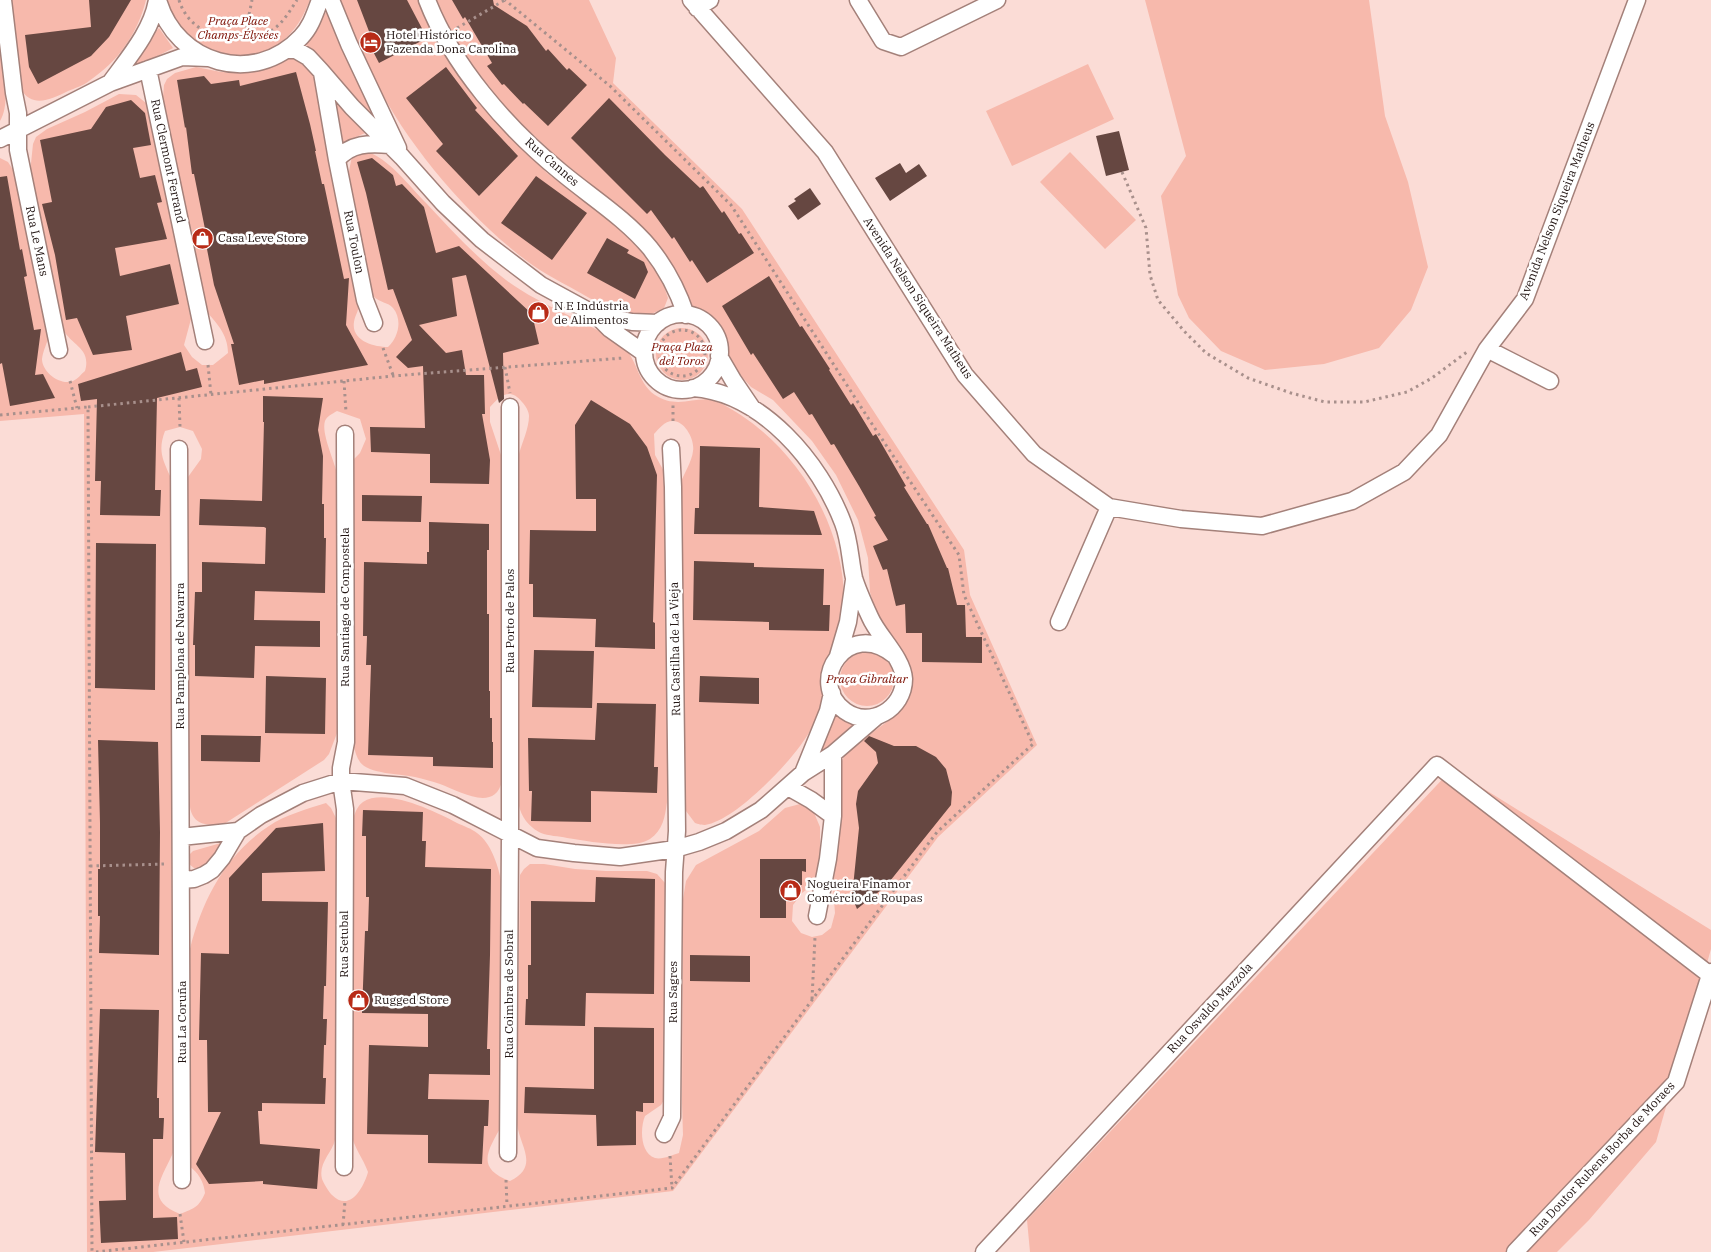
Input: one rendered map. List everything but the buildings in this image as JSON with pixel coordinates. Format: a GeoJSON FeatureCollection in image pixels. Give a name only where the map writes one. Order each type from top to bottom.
{"type":"FeatureCollection","features":[{"type":"Feature","properties":{"kind":"street","name":"Rua Le Mans"},"geometry":{"type":"LineString","coordinates":[[3,0],[18,113],[18,150],[59,350]]}},
{"type":"Feature","properties":{"kind":"street"},"geometry":{"type":"LineString","coordinates":[[110,83],[147,28],[158,0]]}},
{"type":"Feature","properties":{"kind":"street"},"geometry":{"type":"LineString","coordinates":[[158,0],[166,21],[177,36],[189,47],[208,58],[224,63],[248,64],[272,58],[302,37],[313,19],[320,0]]}},
{"type":"Feature","properties":{"kind":"street"},"geometry":{"type":"LineString","coordinates":[[332,0],[349,44],[402,157]]}},
{"type":"Feature","properties":{"kind":"street","name":"Rua Cannes"},"geometry":{"type":"LineString","coordinates":[[427,0],[440,29],[453,50],[497,110],[560,171],[623,222],[650,249],[678,292],[686,315]]}},
{"type":"Feature","properties":{"kind":"street"},"geometry":{"type":"LineString","coordinates":[[858,0],[883,41],[901,47],[997,0]]}},
{"type":"Feature","properties":{"kind":"street","name":"Avenida Nelson Siqueira Matheus"},"geometry":{"type":"LineString","coordinates":[[699,3],[825,152],[965,375],[1034,454],[1109,506],[1181,518],[1262,526],[1352,501],[1404,472],[1439,435],[1487,349],[1525,299],[1637,0]]}},
{"type":"Feature","properties":{"kind":"street"},"geometry":{"type":"LineString","coordinates":[[286,50],[296,50],[308,57],[352,107],[402,157],[443,203],[482,240],[541,285],[596,315],[636,355],[656,380],[673,389],[684,390],[703,383],[711,376],[717,366],[719,346],[711,328],[696,317],[686,315],[671,316],[658,323],[636,355]]}},
{"type":"Feature","properties":{"kind":"street"},"geometry":{"type":"LineString","coordinates":[[0,139],[110,83],[182,57],[208,58]]}},
{"type":"Feature","properties":{"kind":"street","name":"Rua Clermont Ferrand"},"geometry":{"type":"LineString","coordinates":[[148,69],[205,341]]}},
{"type":"Feature","properties":{"kind":"street","name":"Rua Toulon"},"geometry":{"type":"LineString","coordinates":[[321,70],[365,300],[374,323]]}},
{"type":"Feature","properties":{"kind":"street"},"geometry":{"type":"LineString","coordinates":[[337,160],[355,146],[368,143],[390,145]]}},
{"type":"Feature","properties":{"kind":"street"},"geometry":{"type":"LineString","coordinates":[[596,315],[632,322],[658,323]]}},
{"type":"Feature","properties":{"kind":"street"},"geometry":{"type":"LineString","coordinates":[[1487,349],[1550,382]]}},
{"type":"Feature","properties":{"kind":"street"},"geometry":{"type":"LineString","coordinates":[[719,356],[752,408]]}},
{"type":"Feature","properties":{"kind":"street"},"geometry":{"type":"LineString","coordinates":[[181,880],[194,879],[212,870],[238,832],[261,815],[303,793],[341,781],[405,786],[453,805],[537,848],[620,857],[675,849],[699,842],[726,830],[761,810],[803,773],[833,754],[876,717],[888,711],[897,702],[902,691],[904,678],[901,665],[870,619],[854,578],[851,553],[833,498],[802,453],[768,419],[752,408],[710,390],[693,388]]}},
{"type":"Feature","properties":{"kind":"street","name":"Rua Porto de Palos"},"geometry":{"type":"LineString","coordinates":[[510,401],[510,834]]}},
{"type":"Feature","properties":{"kind":"street","name":"Rua Santiago de Compostela"},"geometry":{"type":"LineString","coordinates":[[341,781],[341,768],[346,742],[345,434]]}},
{"type":"Feature","properties":{"kind":"street","name":"Rua Castilha de La Vieja"},"geometry":{"type":"LineString","coordinates":[[671,448],[677,830],[675,849]]}},
{"type":"Feature","properties":{"kind":"street","name":"Rua Pamplona de Navarra"},"geometry":{"type":"LineString","coordinates":[[176,864],[180,837],[179,449]]}},
{"type":"Feature","properties":{"kind":"street"},"geometry":{"type":"LineString","coordinates":[[1059,622],[1109,506]]}},
{"type":"Feature","properties":{"kind":"street"},"geometry":{"type":"LineString","coordinates":[[803,773],[828,711],[832,693],[830,674],[832,665],[838,656],[848,622],[854,578]]}},
{"type":"Feature","properties":{"kind":"street"},"geometry":{"type":"LineString","coordinates":[[838,656],[850,647],[865,643],[876,644],[894,655]]}},
{"type":"Feature","properties":{"kind":"street"},"geometry":{"type":"LineString","coordinates":[[832,693],[837,703],[854,716],[876,717]]}},
{"type":"Feature","properties":{"kind":"street"},"geometry":{"type":"LineString","coordinates":[[817,916],[828,859],[833,816],[833,754]]}},
{"type":"Feature","properties":{"kind":"street","name":"Rua Osvaldo Mazzola"},"geometry":{"type":"LineString","coordinates":[[984,1252],[1437,765],[1710,974]]}},
{"type":"Feature","properties":{"kind":"street","name":"Rua Setubal"},"geometry":{"type":"LineString","coordinates":[[341,781],[344,809],[344,1167]]}},
{"type":"Feature","properties":{"kind":"street"},"geometry":{"type":"LineString","coordinates":[[788,787],[811,800],[833,816]]}},
{"type":"Feature","properties":{"kind":"street"},"geometry":{"type":"LineString","coordinates":[[180,837],[238,832]]}},
{"type":"Feature","properties":{"kind":"street","name":"Rua Coimbra de Sobral"},"geometry":{"type":"LineString","coordinates":[[508,1153],[510,834]]}},
{"type":"Feature","properties":{"kind":"street","name":"Rua Sagres"},"geometry":{"type":"LineString","coordinates":[[664,1134],[672,1116],[675,849]]}},
{"type":"Feature","properties":{"kind":"street","name":"Rua La Coruña"},"geometry":{"type":"LineString","coordinates":[[176,864],[181,880],[182,1180]]}},
{"type":"Feature","properties":{"kind":"street","name":"Rua Doutor Rubens Borba de Moraes"},"geometry":{"type":"LineString","coordinates":[[1515,1252],[1676,1082],[1710,974]]}},
{"type":"Feature","properties":{"kind":"path"},"geometry":{"type":"LineString","coordinates":[[179,0],[193,22],[210,34],[230,40],[251,40],[270,32],[286,18],[296,0]]}},
{"type":"Feature","properties":{"kind":"path"},"geometry":{"type":"LineString","coordinates":[[244,40],[252,0]]}},
{"type":"Feature","properties":{"kind":"path"},"geometry":{"type":"LineString","coordinates":[[96,1252],[672,1188],[937,832],[1033,744],[964,595],[960,555],[870,421],[731,205],[610,86],[505,0],[453,31]]}},
{"type":"Feature","properties":{"kind":"path"},"geometry":{"type":"LineString","coordinates":[[1122,172],[1146,228],[1150,275],[1158,300],[1184,331],[1206,353],[1248,378],[1291,393],[1325,402],[1364,402],[1406,392],[1432,378],[1468,351],[1478,348],[1487,349]]}},
{"type":"Feature","properties":{"kind":"path"},"geometry":{"type":"LineString","coordinates":[[684,330],[692,332],[702,340],[705,349],[705,356],[700,370],[687,376],[675,377],[666,371],[659,358],[660,344],[670,333],[684,330]]}},
{"type":"Feature","properties":{"kind":"path"},"geometry":{"type":"LineString","coordinates":[[383,348],[393,376]]}},
{"type":"Feature","properties":{"kind":"path"},"geometry":{"type":"LineString","coordinates":[[0,415],[393,376],[636,355]]}},
{"type":"Feature","properties":{"kind":"path"},"geometry":{"type":"LineString","coordinates":[[208,365],[211,395]]}},
{"type":"Feature","properties":{"kind":"path"},"geometry":{"type":"LineString","coordinates":[[505,367],[510,401]]}},
{"type":"Feature","properties":{"kind":"path"},"geometry":{"type":"LineString","coordinates":[[70,381],[77,408]]}},
{"type":"Feature","properties":{"kind":"path"},"geometry":{"type":"LineString","coordinates":[[344,382],[346,412]]}},
{"type":"Feature","properties":{"kind":"path"},"geometry":{"type":"LineString","coordinates":[[179,398],[180,427]]}},
{"type":"Feature","properties":{"kind":"path"},"geometry":{"type":"LineString","coordinates":[[673,402],[673,421]]}},
{"type":"Feature","properties":{"kind":"path"},"geometry":{"type":"LineString","coordinates":[[88,407],[92,1252]]}},
{"type":"Feature","properties":{"kind":"path"},"geometry":{"type":"LineString","coordinates":[[90,866],[176,864]]}},
{"type":"Feature","properties":{"kind":"path"},"geometry":{"type":"LineString","coordinates":[[812,999],[815,937]]}},
{"type":"Feature","properties":{"kind":"path"},"geometry":{"type":"LineString","coordinates":[[670,1156],[672,1188]]}},
{"type":"Feature","properties":{"kind":"path"},"geometry":{"type":"LineString","coordinates":[[506,1180],[507,1206]]}},
{"type":"Feature","properties":{"kind":"path"},"geometry":{"type":"LineString","coordinates":[[343,1225],[345,1201]]}},
{"type":"Feature","properties":{"kind":"path"},"geometry":{"type":"LineString","coordinates":[[180,1214],[184,1242]]}},
{"type":"Feature","properties":{"kind":"green space"},"geometry":{"type":"Polygon","coordinates":[[[10,0],[146,0],[132,35],[109,65],[82,86],[49,99],[36,101],[26,95],[21,89],[10,0]]]}},
{"type":"Feature","properties":{"kind":"green space","name":"Praça Place Champs-Élysées"},"geometry":{"type":"Polygon","coordinates":[[[166,0],[310,0],[303,15],[288,36],[272,48],[254,54],[236,56],[218,52],[200,44],[185,33],[174,18],[166,0]]]}},
{"type":"Feature","properties":{"kind":"green space"},"geometry":{"type":"Polygon","coordinates":[[[340,0],[419,0],[433,32],[450,59],[467,85],[498,124],[547,173],[619,228],[645,256],[661,277],[668,298],[664,308],[649,315],[632,317],[607,308],[532,265],[478,218],[438,175],[403,128],[370,70],[340,0]]]}},
{"type":"Feature","properties":{"kind":"green space"},"geometry":{"type":"Polygon","coordinates":[[[434,0],[589,0],[616,58],[613,83],[742,209],[964,550],[970,595],[1037,745],[938,837],[673,1191],[153,1252],[87,1252],[84,414],[0,421],[0,158],[8,162],[15,173],[49,336],[42,359],[43,364],[48,373],[57,380],[63,382],[73,381],[85,371],[85,357],[83,351],[65,333],[62,327],[30,173],[33,144],[36,137],[47,129],[119,94],[136,95],[146,103],[151,112],[155,142],[191,319],[184,345],[192,357],[202,365],[213,365],[228,353],[226,340],[224,334],[204,309],[163,97],[164,85],[167,79],[175,73],[196,67],[221,72],[250,73],[286,59],[297,59],[313,74],[316,85],[359,303],[354,329],[360,338],[376,346],[388,347],[397,334],[398,329],[398,318],[393,308],[373,296],[347,181],[352,156],[364,150],[390,166],[465,244],[506,280],[533,297],[605,334],[625,348],[644,383],[655,395],[672,402],[704,399],[718,402],[745,418],[769,438],[791,461],[810,487],[825,515],[836,545],[842,577],[844,608],[842,618],[832,651],[822,668],[822,704],[809,732],[797,750],[768,782],[742,805],[716,822],[705,825],[695,823],[686,811],[684,790],[680,484],[691,459],[693,447],[691,437],[681,424],[673,421],[667,422],[662,426],[654,434],[655,455],[666,475],[668,485],[667,802],[664,818],[658,832],[650,839],[633,844],[598,843],[544,834],[531,826],[522,815],[518,803],[517,790],[519,454],[528,425],[528,410],[518,397],[509,394],[498,399],[490,407],[490,422],[501,455],[502,781],[498,791],[492,796],[484,798],[466,795],[424,779],[370,769],[360,762],[357,756],[353,742],[353,460],[360,453],[366,439],[360,419],[337,411],[327,418],[324,426],[326,439],[337,473],[339,728],[329,754],[324,760],[224,824],[208,825],[196,820],[191,810],[186,663],[185,487],[188,477],[201,459],[202,449],[193,431],[180,427],[165,431],[161,449],[170,476],[173,1153],[158,1188],[162,1202],[169,1208],[180,1214],[196,1206],[205,1193],[200,1178],[189,1166],[190,949],[201,913],[228,864],[254,837],[269,826],[289,815],[326,803],[337,820],[338,1113],[335,1140],[321,1173],[323,1181],[332,1195],[339,1200],[350,1200],[360,1191],[368,1172],[351,1133],[350,837],[357,809],[363,802],[373,798],[384,797],[411,803],[470,829],[482,837],[496,861],[501,880],[502,1125],[489,1150],[488,1164],[499,1176],[510,1181],[519,1175],[524,1169],[526,1162],[517,1124],[520,875],[530,864],[544,864],[575,869],[647,871],[657,874],[665,883],[667,1095],[661,1105],[645,1116],[642,1127],[642,1140],[646,1151],[655,1158],[664,1158],[679,1153],[683,1135],[683,899],[686,881],[696,865],[759,831],[785,808],[800,804],[812,808],[820,827],[820,870],[819,880],[802,893],[793,905],[792,921],[801,933],[812,937],[822,935],[831,928],[835,913],[833,889],[838,834],[839,776],[842,761],[846,752],[892,718],[901,709],[912,680],[907,660],[885,632],[875,610],[870,592],[868,558],[858,520],[836,475],[812,441],[773,400],[751,387],[732,366],[722,331],[711,315],[691,306],[683,287],[657,243],[599,191],[557,157],[508,111],[458,46],[434,0]]]}},
{"type":"Feature","properties":{"kind":"green space"},"geometry":{"type":"Polygon","coordinates":[[[1145,0],[1369,0],[1385,116],[1408,182],[1428,267],[1411,310],[1379,348],[1324,364],[1265,370],[1221,351],[1189,318],[1178,295],[1161,196],[1186,156],[1145,0]]]}},
{"type":"Feature","properties":{"kind":"green space"},"geometry":{"type":"Polygon","coordinates":[[[328,9],[380,127],[335,73],[305,44],[328,9]]]}},
{"type":"Feature","properties":{"kind":"green space"},"geometry":{"type":"Polygon","coordinates":[[[159,28],[173,48],[135,68],[132,67],[130,63],[159,28]]]}},
{"type":"Feature","properties":{"kind":"green space"},"geometry":{"type":"Polygon","coordinates":[[[0,39],[6,92],[4,113],[0,121],[0,39]]]}},
{"type":"Feature","properties":{"kind":"green space"},"geometry":{"type":"Polygon","coordinates":[[[1088,64],[1114,119],[1012,166],[986,111],[1088,64]]]}},
{"type":"Feature","properties":{"kind":"green space"},"geometry":{"type":"Polygon","coordinates":[[[335,100],[365,133],[352,139],[342,148],[335,100]]]}},
{"type":"Feature","properties":{"kind":"green space"},"geometry":{"type":"Polygon","coordinates":[[[1070,152],[1136,220],[1105,249],[1040,182],[1070,152]]]}},
{"type":"Feature","properties":{"kind":"green space","name":"Praça Plaza del Toros"},"geometry":{"type":"Polygon","coordinates":[[[677,328],[687,328],[701,335],[708,349],[708,359],[701,373],[687,380],[677,380],[667,376],[660,369],[656,359],[656,349],[660,339],[667,332],[677,328]]]}},
{"type":"Feature","properties":{"kind":"green space","name":"Praça Gibraltar"},"geometry":{"type":"Polygon","coordinates":[[[867,652],[877,654],[886,660],[892,669],[894,679],[892,689],[886,698],[877,704],[867,706],[857,704],[848,698],[842,689],[840,679],[842,669],[848,660],[857,654],[867,652]]]}},
{"type":"Feature","properties":{"kind":"green space"},"geometry":{"type":"Polygon","coordinates":[[[837,711],[842,718],[853,725],[815,757],[837,711]]]}},
{"type":"Feature","properties":{"kind":"green space"},"geometry":{"type":"Polygon","coordinates":[[[1452,769],[1711,930],[1711,949],[1656,1142],[1589,1220],[1557,1252],[1030,1252],[1027,1220],[1452,769]]]}},
{"type":"Feature","properties":{"kind":"green space"},"geometry":{"type":"Polygon","coordinates":[[[228,841],[201,868],[194,868],[189,864],[189,855],[193,851],[228,841]]]}},
{"type":"Feature","properties":{"kind":"place","name":"Hotel Histórico Fazenda Dona Carolina"},"geometry":{"type":"Point","coordinates":[370,42]}},
{"type":"Feature","properties":{"kind":"place","name":"Casa Leve Store"},"geometry":{"type":"Point","coordinates":[202,238]}},
{"type":"Feature","properties":{"kind":"place","name":"N E Indústria de Alimentos"},"geometry":{"type":"Point","coordinates":[538,313]}},
{"type":"Feature","properties":{"kind":"place","name":"Nogueira Finamor Comércio de Roupas"},"geometry":{"type":"Point","coordinates":[791,891]}},
{"type":"Feature","properties":{"kind":"place","name":"Rugged Store"},"geometry":{"type":"Point","coordinates":[358,1000]}}]}
